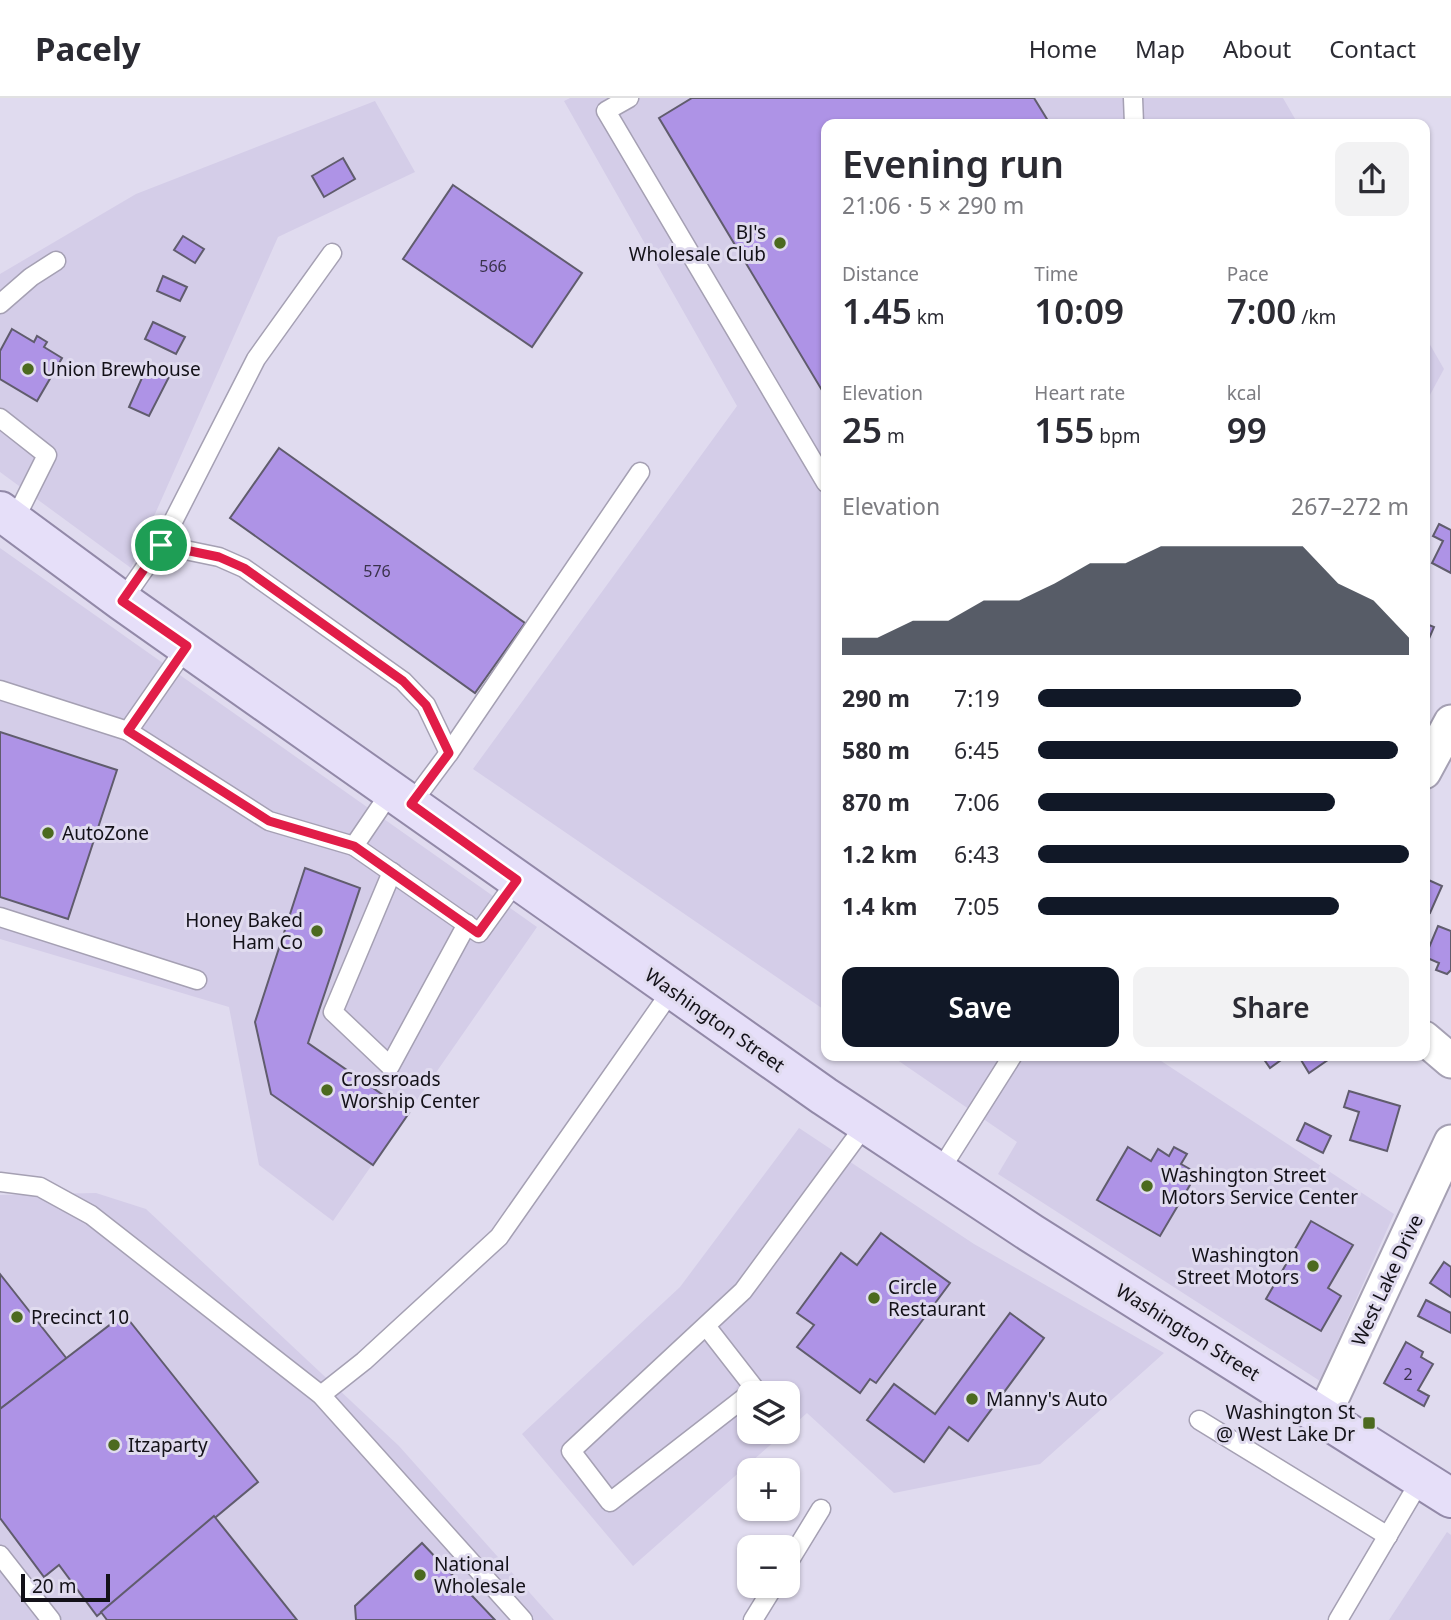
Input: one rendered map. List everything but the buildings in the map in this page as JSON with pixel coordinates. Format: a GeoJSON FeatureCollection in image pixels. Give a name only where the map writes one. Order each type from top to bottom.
{"type":"FeatureCollection","features":[{"type":"Feature","properties":{"kind":"main road","name":"Washington Street"},"geometry":{"type":"LineString","coordinates":[[7,516],[122,601],[866,1124],[1435,1490]]}},
{"type":"Feature","properties":{"kind":"street"},"geometry":{"type":"LineString","coordinates":[[1430,761],[1451,722]]}},
{"type":"Feature","properties":{"kind":"street"},"geometry":{"type":"LineString","coordinates":[[1430,1043],[1451,1061]]}},
{"type":"Feature","properties":{"kind":"street","name":"West Lake Drive"},"geometry":{"type":"LineString","coordinates":[[1323,1416],[1451,1142]]}},
{"type":"Feature","properties":{"kind":"lane"},"geometry":{"type":"LineString","coordinates":[[629,98],[606,111],[821,475]]}},
{"type":"Feature","properties":{"kind":"lane"},"geometry":{"type":"LineString","coordinates":[[1133,98],[1133,119]]}},
{"type":"Feature","properties":{"kind":"lane"},"geometry":{"type":"LineString","coordinates":[[122,601],[161,545],[256,359],[332,253]]}},
{"type":"Feature","properties":{"kind":"lane"},"geometry":{"type":"LineString","coordinates":[[0,304],[31,277],[56,261]]}},
{"type":"Feature","properties":{"kind":"lane"},"geometry":{"type":"LineString","coordinates":[[0,418],[47,455],[7,516]]}},
{"type":"Feature","properties":{"kind":"lane"},"geometry":{"type":"LineString","coordinates":[[354,846],[401,797],[449,753],[640,472]]}},
{"type":"Feature","properties":{"kind":"lane"},"geometry":{"type":"LineString","coordinates":[[161,545],[219,557],[244,568],[403,681],[426,705],[449,753]]}},
{"type":"Feature","properties":{"kind":"lane"},"geometry":{"type":"LineString","coordinates":[[128,731],[187,646]]}},
{"type":"Feature","properties":{"kind":"lane"},"geometry":{"type":"LineString","coordinates":[[0,690],[128,731],[269,821],[354,846],[478,933],[517,880]]}},
{"type":"Feature","properties":{"kind":"lane"},"geometry":{"type":"LineString","coordinates":[[392,872],[332,1012],[390,1066],[467,924]]}},
{"type":"Feature","properties":{"kind":"lane"},"geometry":{"type":"LineString","coordinates":[[0,916],[197,980]]}},
{"type":"Feature","properties":{"kind":"lane"},"geometry":{"type":"LineString","coordinates":[[321,1395],[364,1361],[499,1237],[672,990]]}},
{"type":"Feature","properties":{"kind":"lane"},"geometry":{"type":"LineString","coordinates":[[939,1172],[1009,1061]]}},
{"type":"Feature","properties":{"kind":"lane"},"geometry":{"type":"LineString","coordinates":[[737,1404],[610,1503],[570,1451],[743,1291],[866,1124]]}},
{"type":"Feature","properties":{"kind":"lane"},"geometry":{"type":"LineString","coordinates":[[0,1182],[40,1187],[91,1215],[321,1395],[523,1620]]}},
{"type":"Feature","properties":{"kind":"lane"},"geometry":{"type":"LineString","coordinates":[[706,1326],[749,1381]]}},
{"type":"Feature","properties":{"kind":"lane"},"geometry":{"type":"LineString","coordinates":[[1199,1420],[1388,1536]]}},
{"type":"Feature","properties":{"kind":"lane"},"geometry":{"type":"LineString","coordinates":[[1338,1620],[1388,1536],[1435,1490]]}},
{"type":"Feature","properties":{"kind":"lane"},"geometry":{"type":"LineString","coordinates":[[800,1543],[821,1509]]}},
{"type":"Feature","properties":{"kind":"lane"},"geometry":{"type":"LineString","coordinates":[[0,1555],[51,1620]]}},
{"type":"Feature","properties":{"kind":"lane"},"geometry":{"type":"LineString","coordinates":[[753,1620],[767,1598]]}},
{"type":"Feature","properties":{"kind":"shaded area"},"geometry":{"type":"Polygon","coordinates":[[[570,98],[1283,98],[1295,119],[821,119],[821,1008],[473,769],[737,406],[564,101],[570,98]]]}},
{"type":"Feature","properties":{"kind":"shaded area"},"geometry":{"type":"Polygon","coordinates":[[[375,101],[415,172],[278,237],[131,568],[0,472],[0,274],[136,194],[375,101]]]}},
{"type":"Feature","properties":{"kind":"shaded area"},"geometry":{"type":"Polygon","coordinates":[[[1430,345],[1444,369],[1430,395],[1430,345]]]}},
{"type":"Feature","properties":{"kind":"shaded area"},"geometry":{"type":"Polygon","coordinates":[[[0,548],[537,927],[333,1221],[259,1165],[229,1007],[0,939],[0,548]]]}},
{"type":"Feature","properties":{"kind":"shaded area"},"geometry":{"type":"Polygon","coordinates":[[[899,1061],[1161,1061],[1394,1214],[1320,1381],[998,1174],[1017,1142],[899,1061]]]}},
{"type":"Feature","properties":{"kind":"shaded area"},"geometry":{"type":"Polygon","coordinates":[[[799,1128],[974,1244],[1164,1353],[1040,1464],[894,1493],[807,1413],[800,1419],[800,1381],[737,1381],[737,1444],[771,1444],[756,1458],[737,1458],[737,1474],[633,1566],[522,1434],[680,1287],[799,1128]]]}},
{"type":"Feature","properties":{"kind":"shaded area"},"geometry":{"type":"Polygon","coordinates":[[[96,1193],[146,1209],[399,1446],[554,1620],[0,1620],[0,1195],[96,1193]]]}},
{"type":"Feature","properties":{"kind":"shaded area"},"geometry":{"type":"Polygon","coordinates":[[[1447,1532],[1451,1535],[1451,1620],[1389,1620],[1447,1532]]]}},
{"type":"Feature","properties":{"kind":"place","name":"BJ's Wholesale Club"},"geometry":{"type":"Point","coordinates":[780,243]}},
{"type":"Feature","properties":{"kind":"place","name":"Union Brewhouse"},"geometry":{"type":"Point","coordinates":[28,369]}},
{"type":"Feature","properties":{"kind":"place","name":"AutoZone"},"geometry":{"type":"Point","coordinates":[48,833]}},
{"type":"Feature","properties":{"kind":"place","name":"Honey Baked Ham Co"},"geometry":{"type":"Point","coordinates":[317,931]}},
{"type":"Feature","properties":{"kind":"place","name":"Crossroads Worship Center"},"geometry":{"type":"Point","coordinates":[327,1090]}},
{"type":"Feature","properties":{"kind":"place","name":"Washington Street Motors Service Center"},"geometry":{"type":"Point","coordinates":[1147,1186]}},
{"type":"Feature","properties":{"kind":"place","name":"Washington Street Motors"},"geometry":{"type":"Point","coordinates":[1313,1266]}},
{"type":"Feature","properties":{"kind":"place","name":"Circle Restaurant"},"geometry":{"type":"Point","coordinates":[874,1298]}},
{"type":"Feature","properties":{"kind":"place","name":"Precinct 10"},"geometry":{"type":"Point","coordinates":[17,1317]}},
{"type":"Feature","properties":{"kind":"place","name":"Manny's Auto"},"geometry":{"type":"Point","coordinates":[972,1399]}},
{"type":"Feature","properties":{"kind":"place","name":"Washington St @ West Lake Dr"},"geometry":{"type":"Point","coordinates":[1369,1423]}},
{"type":"Feature","properties":{"kind":"place","name":"Itzaparty"},"geometry":{"type":"Point","coordinates":[114,1445]}},
{"type":"Feature","properties":{"kind":"place","name":"National Wholesale"},"geometry":{"type":"Point","coordinates":[420,1575]}},
{"type":"Feature","properties":{"kind":"route"},"geometry":{"type":"LineString","coordinates":[[161,545],[219,557],[244,568],[403,681],[426,705],[449,753],[411,804],[517,880],[478,933],[354,846],[269,821],[128,731],[187,646],[122,601],[161,545]]}}]}
